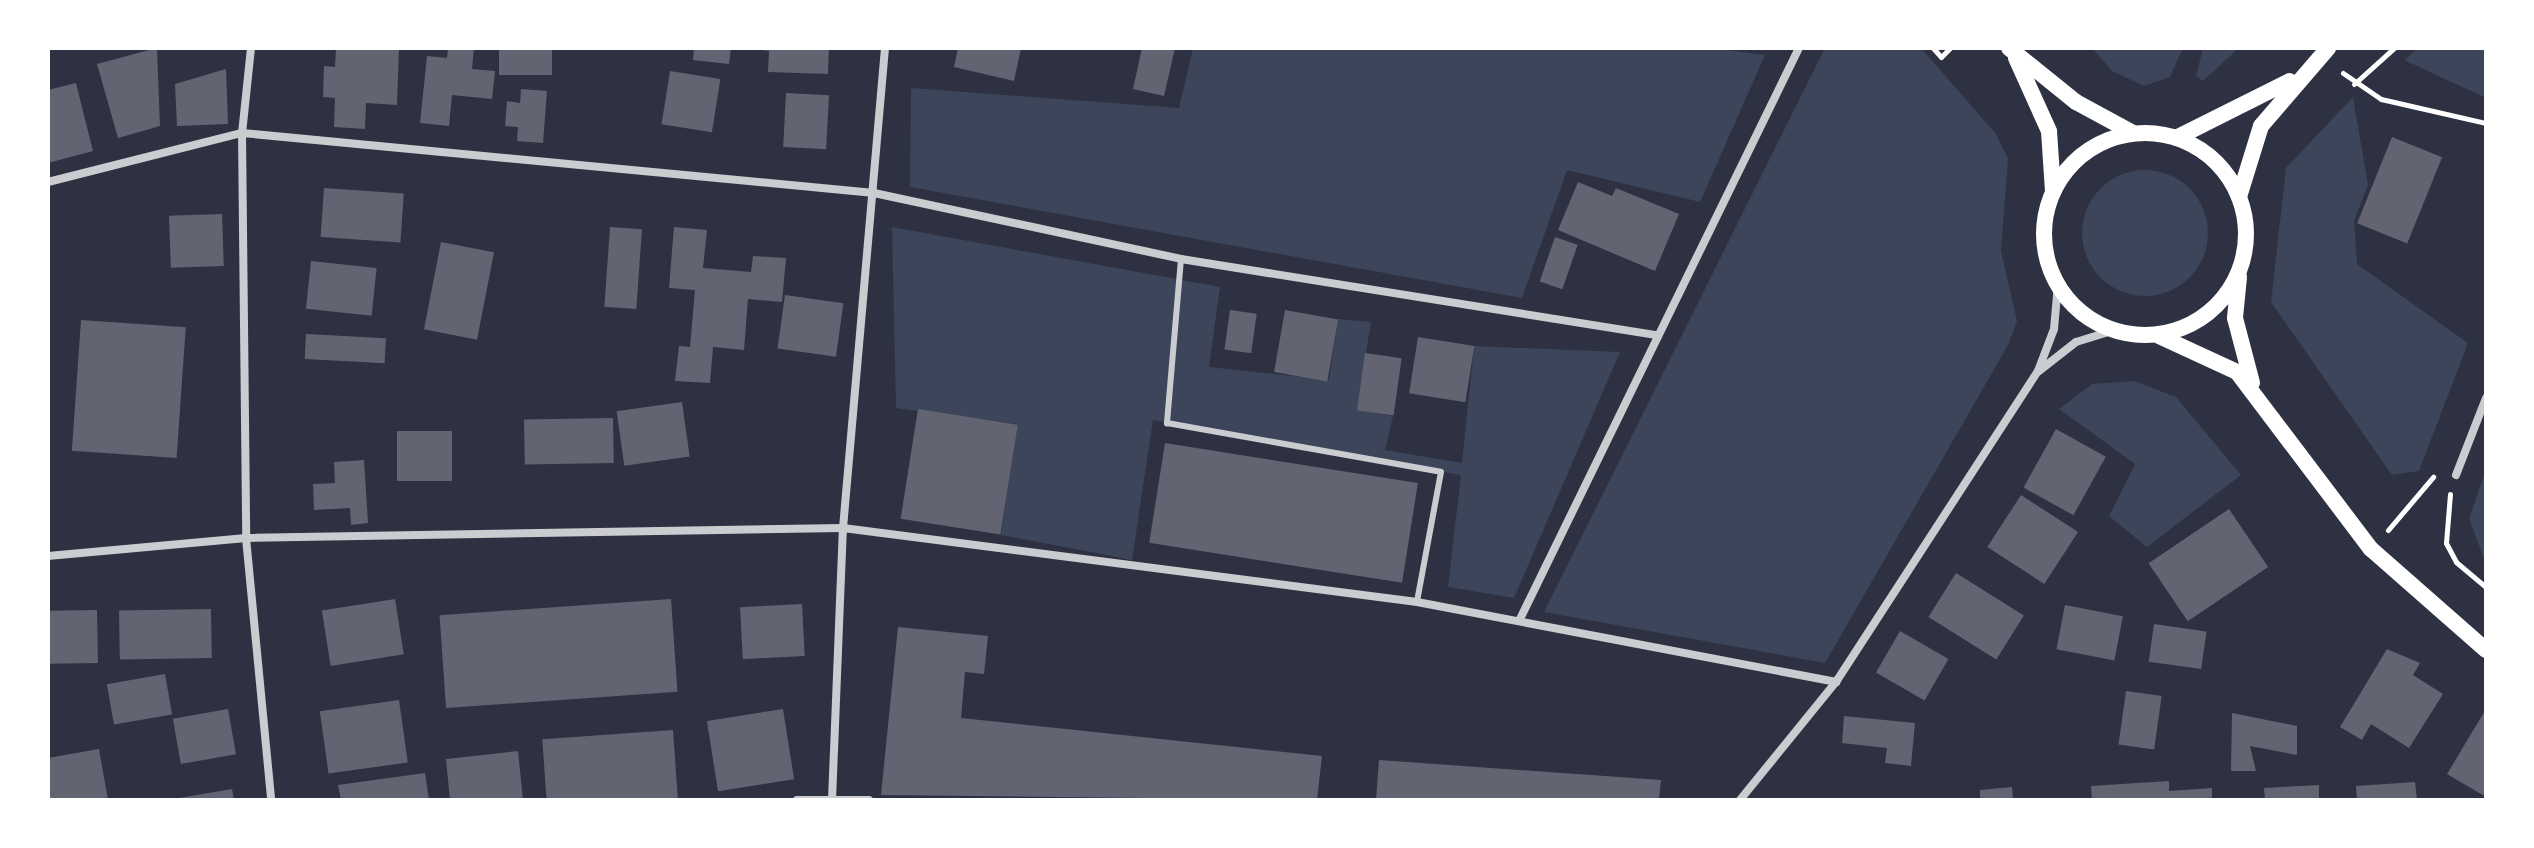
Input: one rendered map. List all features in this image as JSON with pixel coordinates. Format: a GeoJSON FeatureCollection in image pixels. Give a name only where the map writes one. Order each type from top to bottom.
{"type":"FeatureCollection","features":[{"type":"Feature","properties":{"kind":"main road"},"geometry":{"type":"LineString","coordinates":[[2239,197],[2249,149],[2302,74],[2328,48]]}},
{"type":"Feature","properties":{"kind":"main road"},"geometry":{"type":"LineString","coordinates":[[2011,50],[2097,117],[2135,134],[2176,138],[2207,155],[2239,197],[2246,227],[2235,318],[2255,392]]}},
{"type":"Feature","properties":{"kind":"main road"},"geometry":{"type":"LineString","coordinates":[[2011,50],[2049,131],[2053,193],[2045,239],[2058,284],[2088,317],[2115,330],[2156,335],[2206,352],[2255,392],[2371,549],[2486,650]]}},
{"type":"Feature","properties":{"kind":"main road"},"geometry":{"type":"LineString","coordinates":[[2176,138],[2226,119],[2302,74]]}},
{"type":"Feature","properties":{"kind":"main road"},"geometry":{"type":"LineString","coordinates":[[2053,193],[2086,153],[2135,134]]}},
{"type":"Feature","properties":{"kind":"main road"},"geometry":{"type":"LineString","coordinates":[[2156,335],[2198,321],[2240,270]]}},
{"type":"Feature","properties":{"kind":"street"},"geometry":{"type":"LineString","coordinates":[[251,48],[242,133],[246,538],[271,800]]}},
{"type":"Feature","properties":{"kind":"street"},"geometry":{"type":"LineString","coordinates":[[831,798],[843,528],[885,48]]}},
{"type":"Feature","properties":{"kind":"street"},"geometry":{"type":"LineString","coordinates":[[1520,619],[1799,48]]}},
{"type":"Feature","properties":{"kind":"street"},"geometry":{"type":"LineString","coordinates":[[48,182],[242,133],[874,193],[1181,259],[1658,335]]}},
{"type":"Feature","properties":{"kind":"street"},"geometry":{"type":"LineString","coordinates":[[1740,800],[1836,682],[2038,371],[2054,329],[2058,284]]}},
{"type":"Feature","properties":{"kind":"street"},"geometry":{"type":"LineString","coordinates":[[2038,371],[2076,342],[2115,330]]}},
{"type":"Feature","properties":{"kind":"street"},"geometry":{"type":"LineString","coordinates":[[2456,475],[2486,398]]}},
{"type":"Feature","properties":{"kind":"street"},"geometry":{"type":"LineString","coordinates":[[48,556],[246,538],[843,528],[1417,602],[1520,619],[1836,682]]}},
{"type":"Feature","properties":{"kind":"street"},"geometry":{"type":"LineString","coordinates":[[797,800],[869,800]]}},
{"type":"Feature","properties":{"kind":"lane"},"geometry":{"type":"LineString","coordinates":[[1181,259],[1167,423],[1441,472],[1417,602]]}},
{"type":"Feature","properties":{"kind":"path"},"geometry":{"type":"LineString","coordinates":[[1933,48],[1941,57],[1950,48]]}},
{"type":"Feature","properties":{"kind":"path"},"geometry":{"type":"LineString","coordinates":[[2394,48],[2354,84],[2381,99],[2486,123]]}},
{"type":"Feature","properties":{"kind":"path"},"geometry":{"type":"LineString","coordinates":[[2371,549],[2439,468]]}},
{"type":"Feature","properties":{"kind":"path"},"geometry":{"type":"LineString","coordinates":[[2456,475],[2446,543],[2456,562],[2486,587]]}},
{"type":"Feature","properties":{"kind":"shaded area"},"geometry":{"type":"Polygon","coordinates":[[[1193,48],[1713,48],[1765,55],[1700,202],[1567,170],[1522,298],[910,187],[911,88],[1179,108],[1193,48]]]}},
{"type":"Feature","properties":{"kind":"shaded area"},"geometry":{"type":"Polygon","coordinates":[[[1825,48],[1921,48],[1996,134],[2008,159],[2001,251],[2017,321],[2008,345],[1825,663],[1544,612],[1825,48]]]}},
{"type":"Feature","properties":{"kind":"shaded area"},"geometry":{"type":"Polygon","coordinates":[[[2092,48],[2183,48],[2170,77],[2144,86],[2112,71],[2092,48]]]}},
{"type":"Feature","properties":{"kind":"shaded area"},"geometry":{"type":"Polygon","coordinates":[[[2203,48],[2239,48],[2203,81],[2196,76],[2203,48]]]}},
{"type":"Feature","properties":{"kind":"shaded area"},"geometry":{"type":"Polygon","coordinates":[[[2418,48],[2486,48],[2486,98],[2404,60],[2418,48]]]}},
{"type":"Feature","properties":{"kind":"shaded area"},"geometry":{"type":"Polygon","coordinates":[[[2353,97],[2368,185],[2354,221],[2357,264],[2468,343],[2419,471],[2392,475],[2271,302],[2286,168],[2353,97]]]}},
{"type":"Feature","properties":{"kind":"shaded area"},"geometry":{"type":"Polygon","coordinates":[[[2145,170],[2169,174],[2190,188],[2204,209],[2208,233],[2204,257],[2190,278],[2169,292],[2145,296],[2121,292],[2100,278],[2086,257],[2082,233],[2086,209],[2100,188],[2121,174],[2145,170]]]}},
{"type":"Feature","properties":{"kind":"shaded area"},"geometry":{"type":"Polygon","coordinates":[[[892,227],[1220,287],[1209,367],[1329,380],[1338,319],[1371,322],[1357,410],[1393,416],[1385,450],[1462,463],[1474,346],[1620,352],[1514,598],[1448,587],[1461,475],[1153,420],[1132,560],[1001,535],[1017,424],[896,408],[892,227]]]}},
{"type":"Feature","properties":{"kind":"shaded area"},"geometry":{"type":"Polygon","coordinates":[[[2134,381],[2176,397],[2241,475],[2147,547],[2109,516],[2135,464],[2059,409],[2092,384],[2134,381]]]}},
{"type":"Feature","properties":{"kind":"shaded area"},"geometry":{"type":"Polygon","coordinates":[[[2486,470],[2486,565],[2469,518],[2486,470]]]}},
{"type":"Feature","properties":{"kind":"building"},"geometry":{"type":"Polygon","coordinates":[[[157,48],[160,126],[118,138],[97,64],[157,48]]]}},
{"type":"Feature","properties":{"kind":"building"},"geometry":{"type":"Polygon","coordinates":[[[336,48],[399,48],[397,105],[366,103],[365,129],[334,127],[335,98],[323,97],[324,66],[335,67],[336,48]]]}},
{"type":"Feature","properties":{"kind":"building"},"geometry":{"type":"Polygon","coordinates":[[[448,48],[474,48],[472,69],[495,71],[492,99],[452,95],[449,126],[420,123],[427,56],[447,58],[448,48]]]}},
{"type":"Feature","properties":{"kind":"building"},"geometry":{"type":"Polygon","coordinates":[[[499,48],[552,48],[552,75],[499,75],[499,48]]]}},
{"type":"Feature","properties":{"kind":"building"},"geometry":{"type":"Polygon","coordinates":[[[694,48],[731,48],[729,64],[693,60],[694,48]]]}},
{"type":"Feature","properties":{"kind":"building"},"geometry":{"type":"Polygon","coordinates":[[[829,48],[828,74],[768,72],[769,51],[762,50],[829,48]]]}},
{"type":"Feature","properties":{"kind":"building"},"geometry":{"type":"Polygon","coordinates":[[[958,48],[1021,48],[1014,81],[954,67],[958,48]]]}},
{"type":"Feature","properties":{"kind":"building"},"geometry":{"type":"Polygon","coordinates":[[[1142,48],[1175,48],[1164,96],[1133,89],[1142,48]]]}},
{"type":"Feature","properties":{"kind":"building"},"geometry":{"type":"Polygon","coordinates":[[[226,69],[228,124],[177,126],[175,84],[226,69]]]}},
{"type":"Feature","properties":{"kind":"building"},"geometry":{"type":"Polygon","coordinates":[[[670,71],[720,79],[712,132],[662,124],[670,71]]]}},
{"type":"Feature","properties":{"kind":"building"},"geometry":{"type":"Polygon","coordinates":[[[76,83],[93,151],[48,163],[48,90],[76,83]]]}},
{"type":"Feature","properties":{"kind":"building"},"geometry":{"type":"Polygon","coordinates":[[[521,89],[547,91],[543,143],[517,141],[518,127],[505,126],[507,101],[520,103],[521,89]]]}},
{"type":"Feature","properties":{"kind":"building"},"geometry":{"type":"Polygon","coordinates":[[[786,93],[829,95],[826,149],[783,147],[786,93]]]}},
{"type":"Feature","properties":{"kind":"building"},"geometry":{"type":"Polygon","coordinates":[[[2392,137],[2442,157],[2407,243],[2357,223],[2392,137]]]}},
{"type":"Feature","properties":{"kind":"building"},"geometry":{"type":"Polygon","coordinates":[[[1578,182],[1612,196],[1616,188],[1679,214],[1655,271],[1558,230],[1578,182]]]}},
{"type":"Feature","properties":{"kind":"building"},"geometry":{"type":"Polygon","coordinates":[[[324,188],[404,194],[400,242],[321,237],[324,188]]]}},
{"type":"Feature","properties":{"kind":"building"},"geometry":{"type":"Polygon","coordinates":[[[222,214],[224,266],[171,268],[169,216],[222,214]]]}},
{"type":"Feature","properties":{"kind":"building"},"geometry":{"type":"Polygon","coordinates":[[[610,227],[642,229],[636,309],[604,307],[610,227]]]}},
{"type":"Feature","properties":{"kind":"building"},"geometry":{"type":"Polygon","coordinates":[[[674,227],[707,230],[703,268],[751,272],[753,256],[786,258],[782,302],[748,299],[744,350],[713,347],[710,383],[675,381],[679,346],[690,347],[695,290],[669,288],[674,227]]]}},
{"type":"Feature","properties":{"kind":"building"},"geometry":{"type":"Polygon","coordinates":[[[1555,237],[1578,245],[1562,289],[1540,281],[1555,237]]]}},
{"type":"Feature","properties":{"kind":"building"},"geometry":{"type":"Polygon","coordinates":[[[441,242],[494,252],[477,340],[424,329],[441,242]]]}},
{"type":"Feature","properties":{"kind":"building"},"geometry":{"type":"Polygon","coordinates":[[[311,261],[377,268],[372,316],[306,309],[311,261]]]}},
{"type":"Feature","properties":{"kind":"building"},"geometry":{"type":"Polygon","coordinates":[[[785,295],[843,303],[836,357],[777,348],[785,295]]]}},
{"type":"Feature","properties":{"kind":"building"},"geometry":{"type":"Polygon","coordinates":[[[1230,310],[1257,314],[1251,353],[1224,350],[1230,310]]]}},
{"type":"Feature","properties":{"kind":"building"},"geometry":{"type":"Polygon","coordinates":[[[1285,310],[1338,319],[1327,381],[1274,372],[1285,310]]]}},
{"type":"Feature","properties":{"kind":"building"},"geometry":{"type":"Polygon","coordinates":[[[81,320],[186,327],[177,458],[72,451],[81,320]]]}},
{"type":"Feature","properties":{"kind":"building"},"geometry":{"type":"Polygon","coordinates":[[[306,334],[386,338],[385,363],[305,359],[306,334]]]}},
{"type":"Feature","properties":{"kind":"building"},"geometry":{"type":"Polygon","coordinates":[[[1418,337],[1474,346],[1465,402],[1409,393],[1418,337]]]}},
{"type":"Feature","properties":{"kind":"building"},"geometry":{"type":"Polygon","coordinates":[[[1365,353],[1402,358],[1394,416],[1357,410],[1365,353]]]}},
{"type":"Feature","properties":{"kind":"building"},"geometry":{"type":"Polygon","coordinates":[[[682,402],[690,456],[624,466],[617,411],[682,402]]]}},
{"type":"Feature","properties":{"kind":"building"},"geometry":{"type":"Polygon","coordinates":[[[918,409],[1018,425],[1000,534],[901,519],[918,409]]]}},
{"type":"Feature","properties":{"kind":"building"},"geometry":{"type":"Polygon","coordinates":[[[613,418],[614,463],[525,465],[524,420],[613,418]]]}},
{"type":"Feature","properties":{"kind":"building"},"geometry":{"type":"Polygon","coordinates":[[[2056,429],[2106,457],[2073,515],[2024,488],[2056,429]]]}},
{"type":"Feature","properties":{"kind":"building"},"geometry":{"type":"Polygon","coordinates":[[[397,431],[452,431],[452,481],[397,481],[397,431]]]}},
{"type":"Feature","properties":{"kind":"building"},"geometry":{"type":"Polygon","coordinates":[[[1165,443],[1418,483],[1402,583],[1149,543],[1165,443]]]}},
{"type":"Feature","properties":{"kind":"building"},"geometry":{"type":"Polygon","coordinates":[[[364,460],[368,523],[351,525],[350,508],[314,510],[313,484],[335,483],[334,462],[364,460]]]}},
{"type":"Feature","properties":{"kind":"building"},"geometry":{"type":"Polygon","coordinates":[[[2021,495],[2078,532],[2044,584],[1987,547],[2021,495]]]}},
{"type":"Feature","properties":{"kind":"building"},"geometry":{"type":"Polygon","coordinates":[[[2229,509],[2268,567],[2188,621],[2149,563],[2229,509]]]}},
{"type":"Feature","properties":{"kind":"building"},"geometry":{"type":"Polygon","coordinates":[[[1956,573],[2024,615],[1996,659],[1928,617],[1956,573]]]}},
{"type":"Feature","properties":{"kind":"building"},"geometry":{"type":"Polygon","coordinates":[[[395,599],[404,654],[331,666],[322,611],[395,599]]]}},
{"type":"Feature","properties":{"kind":"building"},"geometry":{"type":"Polygon","coordinates":[[[671,599],[677,692],[446,708],[440,615],[671,599]]]}},
{"type":"Feature","properties":{"kind":"building"},"geometry":{"type":"Polygon","coordinates":[[[802,604],[805,656],[743,659],[740,607],[802,604]]]}},
{"type":"Feature","properties":{"kind":"building"},"geometry":{"type":"Polygon","coordinates":[[[2065,605],[2123,616],[2114,660],[2056,649],[2065,605]]]}},
{"type":"Feature","properties":{"kind":"building"},"geometry":{"type":"Polygon","coordinates":[[[211,609],[212,658],[120,660],[119,611],[211,609]]]}},
{"type":"Feature","properties":{"kind":"building"},"geometry":{"type":"Polygon","coordinates":[[[97,610],[98,663],[49,664],[48,611],[97,610]]]}},
{"type":"Feature","properties":{"kind":"building"},"geometry":{"type":"Polygon","coordinates":[[[2154,624],[2206,631],[2201,669],[2149,662],[2154,624]]]}},
{"type":"Feature","properties":{"kind":"building"},"geometry":{"type":"Polygon","coordinates":[[[898,627],[988,636],[984,674],[965,672],[961,718],[1322,756],[1317,800],[881,795],[898,627]]]}},
{"type":"Feature","properties":{"kind":"building"},"geometry":{"type":"Polygon","coordinates":[[[1900,631],[1948,659],[1924,701],[1876,673],[1900,631]]]}},
{"type":"Feature","properties":{"kind":"building"},"geometry":{"type":"Polygon","coordinates":[[[2387,649],[2420,663],[2413,675],[2443,694],[2409,748],[2371,724],[2362,740],[2340,727],[2387,649]]]}},
{"type":"Feature","properties":{"kind":"building"},"geometry":{"type":"Polygon","coordinates":[[[165,674],[172,714],[114,725],[107,684],[165,674]]]}},
{"type":"Feature","properties":{"kind":"building"},"geometry":{"type":"Polygon","coordinates":[[[2126,691],[2162,696],[2154,749],[2118,744],[2126,691]]]}},
{"type":"Feature","properties":{"kind":"building"},"geometry":{"type":"Polygon","coordinates":[[[399,700],[408,762],[329,774],[320,711],[399,700]]]}},
{"type":"Feature","properties":{"kind":"building"},"geometry":{"type":"Polygon","coordinates":[[[228,709],[236,754],[181,764],[173,719],[228,709]]]}},
{"type":"Feature","properties":{"kind":"building"},"geometry":{"type":"Polygon","coordinates":[[[783,709],[794,779],[718,791],[707,721],[783,709]]]}},
{"type":"Feature","properties":{"kind":"building"},"geometry":{"type":"Polygon","coordinates":[[[2486,709],[2486,797],[2447,774],[2486,709]]]}},
{"type":"Feature","properties":{"kind":"building"},"geometry":{"type":"Polygon","coordinates":[[[2232,713],[2297,726],[2297,755],[2250,746],[2256,771],[2231,771],[2232,713]]]}},
{"type":"Feature","properties":{"kind":"building"},"geometry":{"type":"Polygon","coordinates":[[[1844,716],[1915,723],[1911,766],[1885,763],[1887,748],[1842,743],[1844,716]]]}},
{"type":"Feature","properties":{"kind":"building"},"geometry":{"type":"Polygon","coordinates":[[[673,730],[678,800],[547,800],[542,739],[673,730]]]}},
{"type":"Feature","properties":{"kind":"building"},"geometry":{"type":"Polygon","coordinates":[[[99,749],[108,800],[48,800],[48,758],[99,749]]]}},
{"type":"Feature","properties":{"kind":"building"},"geometry":{"type":"Polygon","coordinates":[[[518,751],[523,800],[450,800],[446,759],[518,751]]]}},
{"type":"Feature","properties":{"kind":"building"},"geometry":{"type":"Polygon","coordinates":[[[1379,760],[1661,780],[1659,800],[1376,800],[1379,760]]]}},
{"type":"Feature","properties":{"kind":"building"},"geometry":{"type":"Polygon","coordinates":[[[425,773],[429,800],[341,800],[338,785],[425,773]]]}},
{"type":"Feature","properties":{"kind":"building"},"geometry":{"type":"Polygon","coordinates":[[[2169,781],[2169,791],[2212,788],[2212,800],[2092,800],[2091,786],[2169,781]]]}},
{"type":"Feature","properties":{"kind":"building"},"geometry":{"type":"Polygon","coordinates":[[[2415,782],[2417,800],[2357,800],[2356,786],[2415,782]]]}},
{"type":"Feature","properties":{"kind":"building"},"geometry":{"type":"Polygon","coordinates":[[[2319,785],[2319,800],[2265,800],[2264,788],[2319,785]]]}},
{"type":"Feature","properties":{"kind":"building"},"geometry":{"type":"Polygon","coordinates":[[[2012,787],[2013,800],[1980,800],[1980,790],[2012,787]]]}},
{"type":"Feature","properties":{"kind":"building"},"geometry":{"type":"Polygon","coordinates":[[[232,789],[234,800],[179,800],[179,798],[232,789]]]}}]}
